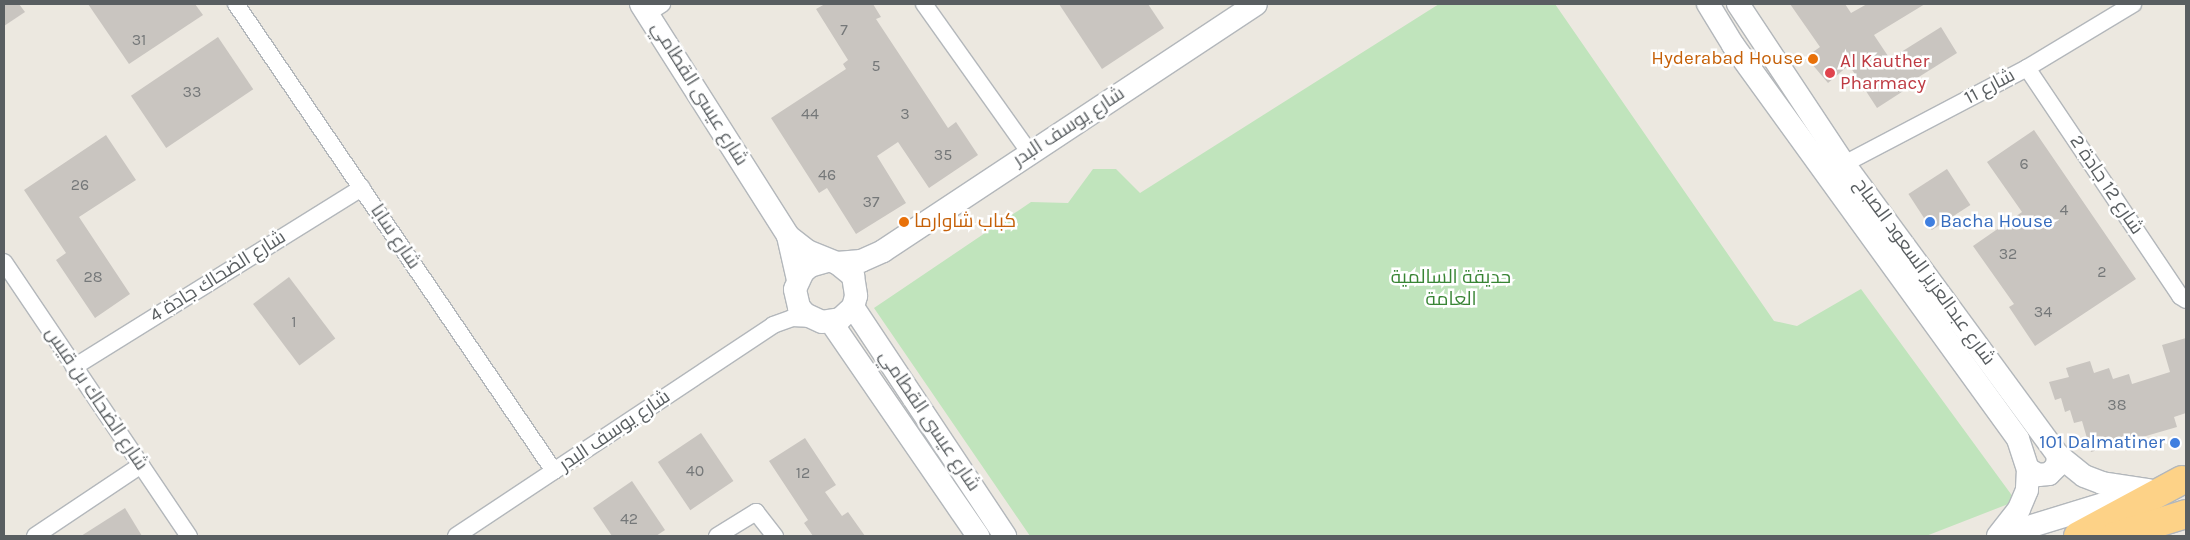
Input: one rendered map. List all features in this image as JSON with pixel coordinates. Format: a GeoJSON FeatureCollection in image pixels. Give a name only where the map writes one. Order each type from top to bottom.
{"type":"FeatureCollection","features":[{"type":"Feature","properties":{"kind":"highway"},"geometry":{"type":"LineString","coordinates":[[2078,536],[2184,479]]}},
{"type":"Feature","properties":{"kind":"highway"},"geometry":{"type":"LineString","coordinates":[[2115,536],[2186,514]]}},
{"type":"Feature","properties":{"kind":"street","name":"شارع سابا"},"geometry":{"type":"LineString","coordinates":[[236,4],[554,471]]}},
{"type":"Feature","properties":{"kind":"street"},"geometry":{"type":"LineString","coordinates":[[924,4],[1030,153]]}},
{"type":"Feature","properties":{"kind":"street","name":"شارع يوسف البدر"},"geometry":{"type":"LineString","coordinates":[[833,262],[861,261],[883,251],[1256,4]]}},
{"type":"Feature","properties":{"kind":"street","name":"شارع عبدالعزيز السعود الصباح"},"geometry":{"type":"LineString","coordinates":[[1708,4],[1739,53],[2018,439],[2028,469],[2024,499],[1999,536]]}},
{"type":"Feature","properties":{"kind":"street","name":"شارع عبدالعزيز السعود الصباح"},"geometry":{"type":"LineString","coordinates":[[1738,4],[1844,164],[2058,455],[2084,476],[2102,483],[2148,490]]}},
{"type":"Feature","properties":{"kind":"street","name":"شارع 11"},"geometry":{"type":"LineString","coordinates":[[1844,164],[2027,68],[2134,4]]}},
{"type":"Feature","properties":{"kind":"street","name":"شارع عيسى القطامي"},"geometry":{"type":"LineString","coordinates":[[650,7],[788,236],[806,251],[833,262]]}},
{"type":"Feature","properties":{"kind":"street","name":"شارع 12 جادة 2"},"geometry":{"type":"LineString","coordinates":[[2027,68],[2180,296],[2186,300]]}},
{"type":"Feature","properties":{"kind":"street","name":"شارع الضحاك جادة 4"},"geometry":{"type":"LineString","coordinates":[[74,366],[362,188]]}},
{"type":"Feature","properties":{"kind":"street","name":"شارع عيسى القطامي"},"geometry":{"type":"LineString","coordinates":[[788,236],[797,285]]}},
{"type":"Feature","properties":{"kind":"street","name":"شارع يوسف البدر"},"geometry":{"type":"LineString","coordinates":[[855,301],[867,272],[883,251]]}},
{"type":"Feature","properties":{"kind":"street","name":"شارع الضحاك بن قيس"},"geometry":{"type":"LineString","coordinates":[[4,262],[10,284],[74,366],[189,536]]}},
{"type":"Feature","properties":{"kind":"street"},"geometry":{"type":"LineString","coordinates":[[833,262],[852,276],[855,301],[840,319],[822,320],[800,307],[797,285],[810,266],[833,262]]}},
{"type":"Feature","properties":{"kind":"street","name":"شارع يوسف البدر"},"geometry":{"type":"LineString","coordinates":[[774,325],[787,309],[797,285]]}},
{"type":"Feature","properties":{"kind":"street","name":"شارع عيسى القطامي"},"geometry":{"type":"LineString","coordinates":[[855,301],[1005,536]]}},
{"type":"Feature","properties":{"kind":"street","name":"شارع يوسف البدر"},"geometry":{"type":"LineString","coordinates":[[456,536],[774,325],[792,318],[822,320]]}},
{"type":"Feature","properties":{"kind":"street","name":"شارع عيسى القطامي"},"geometry":{"type":"LineString","coordinates":[[822,320],[978,536]]}},
{"type":"Feature","properties":{"kind":"street"},"geometry":{"type":"LineString","coordinates":[[2028,469],[2038,475],[2049,474],[2057,466],[2058,455]]}},
{"type":"Feature","properties":{"kind":"street"},"geometry":{"type":"LineString","coordinates":[[35,536],[141,465]]}},
{"type":"Feature","properties":{"kind":"street"},"geometry":{"type":"LineString","coordinates":[[1999,536],[2184,479]]}},
{"type":"Feature","properties":{"kind":"street"},"geometry":{"type":"LineString","coordinates":[[717,536],[756,512],[775,536]]}},
{"type":"Feature","properties":{"kind":"green space","name":"حديقة السالمية العامة"},"geometry":{"type":"Polygon","coordinates":[[[1439,4],[1555,4],[1774,321],[1797,326],[1861,289],[2016,501],[1926,536],[1030,536],[874,308],[1031,202],[1068,203],[1093,169],[1116,169],[1140,193],[1439,4]]]}},
{"type":"Feature","properties":{"kind":"building"},"geometry":{"type":"Polygon","coordinates":[[[4,4],[19,4],[25,12],[4,26],[4,4]]]}},
{"type":"Feature","properties":{"kind":"building"},"geometry":{"type":"Polygon","coordinates":[[[88,4],[195,4],[203,15],[129,64],[88,4]]]}},
{"type":"Feature","properties":{"kind":"building"},"geometry":{"type":"Polygon","coordinates":[[[825,4],[873,4],[881,17],[876,19],[948,128],[956,122],[978,155],[929,188],[898,142],[877,156],[906,203],[856,234],[827,188],[819,193],[771,118],[846,69],[843,64],[848,60],[816,9],[825,4]]]}},
{"type":"Feature","properties":{"kind":"building"},"geometry":{"type":"Polygon","coordinates":[[[1059,4],[1148,4],[1164,28],[1102,69],[1059,4]]]}},
{"type":"Feature","properties":{"kind":"building"},"geometry":{"type":"Polygon","coordinates":[[[1790,4],[1845,4],[1851,13],[1867,4],[1925,4],[1874,35],[1890,59],[1941,27],[1957,53],[1906,85],[1908,88],[1877,108],[1849,65],[1828,83],[1806,57],[1820,47],[1790,4]]]}},
{"type":"Feature","properties":{"kind":"building"},"geometry":{"type":"Polygon","coordinates":[[[218,37],[253,89],[166,148],[131,96],[218,37]]]}},
{"type":"Feature","properties":{"kind":"building"},"geometry":{"type":"Polygon","coordinates":[[[2034,130],[2136,279],[2035,346],[2009,307],[2014,304],[1973,246],[2022,212],[1987,162],[2034,130]]]}},
{"type":"Feature","properties":{"kind":"building"},"geometry":{"type":"Polygon","coordinates":[[[106,135],[136,180],[79,217],[130,294],[95,318],[56,260],[66,253],[24,190],[106,135]]]}},
{"type":"Feature","properties":{"kind":"building"},"geometry":{"type":"Polygon","coordinates":[[[1947,169],[1970,205],[1932,230],[1908,194],[1947,169]]]}},
{"type":"Feature","properties":{"kind":"building"},"geometry":{"type":"Polygon","coordinates":[[[289,277],[335,338],[299,366],[253,304],[289,277]]]}},
{"type":"Feature","properties":{"kind":"building"},"geometry":{"type":"Polygon","coordinates":[[[2186,338],[2186,413],[2174,417],[2177,427],[2091,452],[2082,421],[2074,423],[2070,410],[2065,412],[2061,398],[2055,400],[2049,382],[2069,377],[2066,368],[2090,361],[2094,373],[2109,368],[2113,379],[2129,374],[2132,384],[2170,372],[2162,345],[2186,338]]]}},
{"type":"Feature","properties":{"kind":"building"},"geometry":{"type":"Polygon","coordinates":[[[701,433],[733,481],[690,510],[658,462],[701,433]]]}},
{"type":"Feature","properties":{"kind":"building"},"geometry":{"type":"Polygon","coordinates":[[[805,438],[836,485],[825,492],[842,516],[848,512],[865,536],[813,536],[804,523],[808,520],[769,461],[805,438]]]}},
{"type":"Feature","properties":{"kind":"building"},"geometry":{"type":"Polygon","coordinates":[[[632,481],[665,530],[656,536],[612,536],[593,508],[632,481]]]}},
{"type":"Feature","properties":{"kind":"building"},"geometry":{"type":"Polygon","coordinates":[[[125,508],[142,536],[81,536],[125,508]]]}},
{"type":"Feature","properties":{"kind":"place","name":"Hyderabad House"},"geometry":{"type":"Point","coordinates":[1813,59]}},
{"type":"Feature","properties":{"kind":"place","name":"Al Kauther Pharmacy"},"geometry":{"type":"Point","coordinates":[1830,73]}},
{"type":"Feature","properties":{"kind":"place","name":"كباب شاوارما"},"geometry":{"type":"Point","coordinates":[904,222]}},
{"type":"Feature","properties":{"kind":"place","name":"Bacha House"},"geometry":{"type":"Point","coordinates":[1930,222]}},
{"type":"Feature","properties":{"kind":"place","name":"101 Dalmatiner"},"geometry":{"type":"Point","coordinates":[2175,443]}}]}
